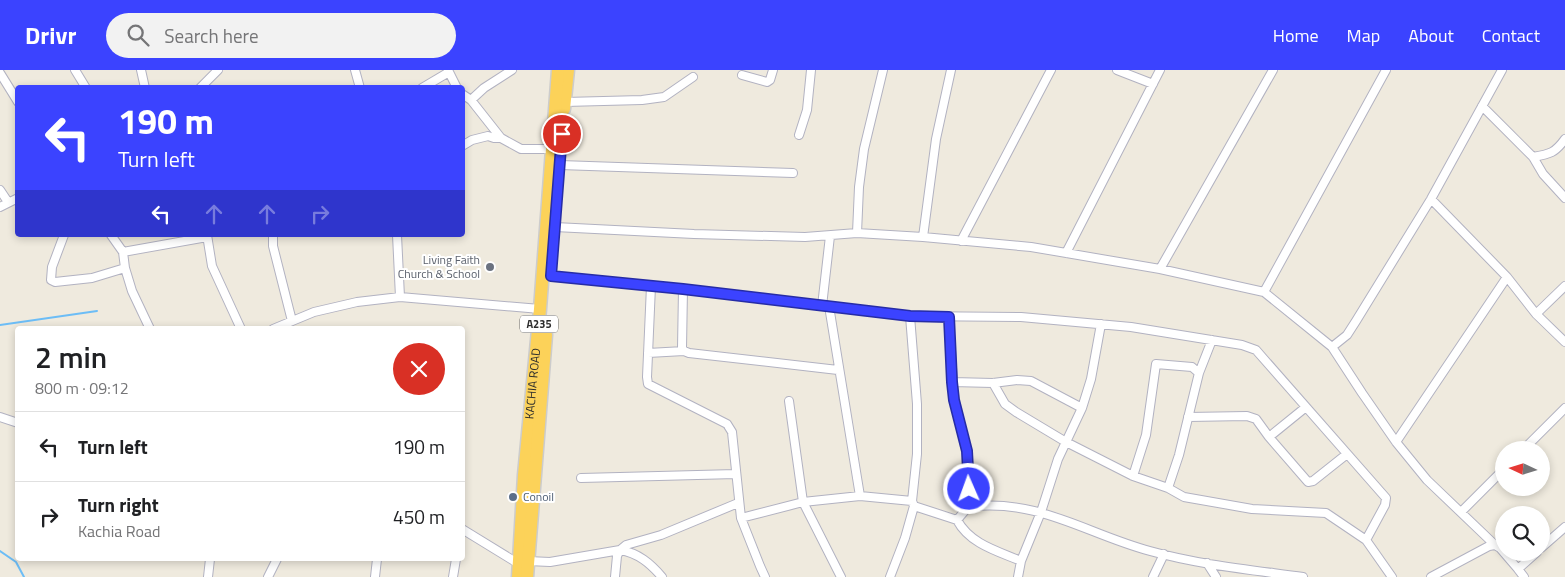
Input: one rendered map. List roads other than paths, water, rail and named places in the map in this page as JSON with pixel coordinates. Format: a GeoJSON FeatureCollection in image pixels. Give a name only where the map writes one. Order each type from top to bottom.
{"type":"FeatureCollection","features":[{"type":"Feature","properties":{"kind":"highway","name":"KACHIA ROAD"},"geometry":{"type":"LineString","coordinates":[[525,541],[524,475],[540,309],[558,70]]}},
{"type":"Feature","properties":{"kind":"highway","name":"KACHIA ROAD"},"geometry":{"type":"LineString","coordinates":[[518,577],[523,562],[551,276],[568,70]]}},
{"type":"Feature","properties":{"kind":"highway","name":"KACHIA ROAD"},"geometry":{"type":"LineString","coordinates":[[523,562],[526,577]]}},
{"type":"Feature","properties":{"kind":"street"},"geometry":{"type":"LineString","coordinates":[[75,70],[84,85]]}},
{"type":"Feature","properties":{"kind":"street"},"geometry":{"type":"LineString","coordinates":[[141,70],[144,85]]}},
{"type":"Feature","properties":{"kind":"street"},"geometry":{"type":"LineString","coordinates":[[203,85],[218,70]]}},
{"type":"Feature","properties":{"kind":"street"},"geometry":{"type":"LineString","coordinates":[[471,100],[484,88],[512,70]]}},
{"type":"Feature","properties":{"kind":"street"},"geometry":{"type":"LineString","coordinates":[[742,75],[767,82],[770,80],[773,70]]}},
{"type":"Feature","properties":{"kind":"street"},"geometry":{"type":"LineString","coordinates":[[799,135],[806,110],[812,70]]}},
{"type":"Feature","properties":{"kind":"street"},"geometry":{"type":"LineString","coordinates":[[857,233],[859,187],[864,149],[883,70]]}},
{"type":"Feature","properties":{"kind":"street"},"geometry":{"type":"LineString","coordinates":[[923,237],[936,139],[951,70]]}},
{"type":"Feature","properties":{"kind":"street"},"geometry":{"type":"LineString","coordinates":[[961,242],[1051,70]]}},
{"type":"Feature","properties":{"kind":"street"},"geometry":{"type":"LineString","coordinates":[[1117,70],[1153,84]]}},
{"type":"Feature","properties":{"kind":"street"},"geometry":{"type":"LineString","coordinates":[[1066,253],[1160,70]]}},
{"type":"Feature","properties":{"kind":"street"},"geometry":{"type":"LineString","coordinates":[[1160,269],[1273,70]]}},
{"type":"Feature","properties":{"kind":"street"},"geometry":{"type":"LineString","coordinates":[[1264,292],[1386,70]]}},
{"type":"Feature","properties":{"kind":"street"},"geometry":{"type":"LineString","coordinates":[[1332,347],[1347,335],[1352,328],[1431,199],[1502,70]]}},
{"type":"Feature","properties":{"kind":"street"},"geometry":{"type":"LineString","coordinates":[[358,71],[360,85]]}},
{"type":"Feature","properties":{"kind":"street"},"geometry":{"type":"LineString","coordinates":[[427,85],[448,71],[455,85]]}},
{"type":"Feature","properties":{"kind":"street"},"geometry":{"type":"LineString","coordinates":[[0,74],[15,97]]}},
{"type":"Feature","properties":{"kind":"street"},"geometry":{"type":"LineString","coordinates":[[565,102],[642,100],[664,97],[692,77]]}},
{"type":"Feature","properties":{"kind":"street"},"geometry":{"type":"LineString","coordinates":[[465,96],[471,100],[501,138],[521,149],[553,149]]}},
{"type":"Feature","properties":{"kind":"street"},"geometry":{"type":"LineString","coordinates":[[1482,106],[1533,158],[1543,174],[1565,198]]}},
{"type":"Feature","properties":{"kind":"street"},"geometry":{"type":"LineString","coordinates":[[465,144],[472,140],[488,136],[501,138]]}},
{"type":"Feature","properties":{"kind":"street"},"geometry":{"type":"LineString","coordinates":[[1533,158],[1549,154],[1558,149],[1565,139]]}},
{"type":"Feature","properties":{"kind":"street"},"geometry":{"type":"LineString","coordinates":[[560,165],[793,173]]}},
{"type":"Feature","properties":{"kind":"street"},"geometry":{"type":"LineString","coordinates":[[0,190],[8,202]]}},
{"type":"Feature","properties":{"kind":"street"},"geometry":{"type":"LineString","coordinates":[[0,207],[15,199]]}},
{"type":"Feature","properties":{"kind":"street"},"geometry":{"type":"LineString","coordinates":[[1431,199],[1506,277],[1536,314],[1565,342]]}},
{"type":"Feature","properties":{"kind":"street"},"geometry":{"type":"LineString","coordinates":[[554,228],[805,237],[857,233],[923,237],[1031,247],[1160,269],[1264,292],[1332,347],[1396,442],[1427,480],[1495,545]]}},
{"type":"Feature","properties":{"kind":"street"},"geometry":{"type":"LineString","coordinates":[[830,236],[826,306],[860,496]]}},
{"type":"Feature","properties":{"kind":"street"},"geometry":{"type":"LineString","coordinates":[[63,237],[52,267],[51,280],[55,282],[92,278],[125,268]]}},
{"type":"Feature","properties":{"kind":"street"},"geometry":{"type":"LineString","coordinates":[[112,237],[123,252],[125,268],[132,291],[149,326]]}},
{"type":"Feature","properties":{"kind":"street"},"geometry":{"type":"LineString","coordinates":[[123,252],[202,237]]}},
{"type":"Feature","properties":{"kind":"street"},"geometry":{"type":"LineString","coordinates":[[207,237],[212,266],[240,326]]}},
{"type":"Feature","properties":{"kind":"street"},"geometry":{"type":"LineString","coordinates":[[273,237],[273,246],[292,321]]}},
{"type":"Feature","properties":{"kind":"street"},"geometry":{"type":"LineString","coordinates":[[397,237],[400,297]]}},
{"type":"Feature","properties":{"kind":"street"},"geometry":{"type":"LineString","coordinates":[[551,276],[683,289],[910,316],[1021,317],[1101,324],[1242,345],[1256,350],[1387,500],[1366,540]]}},
{"type":"Feature","properties":{"kind":"street"},"geometry":{"type":"LineString","coordinates":[[1396,442],[1506,277]]}},
{"type":"Feature","properties":{"kind":"street"},"geometry":{"type":"LineString","coordinates":[[651,286],[648,384],[727,424],[732,432],[741,518],[765,577]]}},
{"type":"Feature","properties":{"kind":"street"},"geometry":{"type":"LineString","coordinates":[[1536,314],[1565,286]]}},
{"type":"Feature","properties":{"kind":"street"},"geometry":{"type":"LineString","coordinates":[[683,289],[682,348],[684,351]]}},
{"type":"Feature","properties":{"kind":"street"},"geometry":{"type":"LineString","coordinates":[[280,326],[314,312],[400,297],[540,309]]}},
{"type":"Feature","properties":{"kind":"street"},"geometry":{"type":"LineString","coordinates":[[890,577],[905,538],[913,504],[917,454],[917,404],[910,316]]}},
{"type":"Feature","properties":{"kind":"street"},"geometry":{"type":"LineString","coordinates":[[949,317],[954,400],[967,451],[969,470],[968,507],[957,520]]}},
{"type":"Feature","properties":{"kind":"street"},"geometry":{"type":"LineString","coordinates":[[1018,577],[1021,561],[1041,512],[1055,468],[1082,408],[1091,379],[1101,324]]}},
{"type":"Feature","properties":{"kind":"street"},"geometry":{"type":"LineString","coordinates":[[1168,488],[1179,455],[1199,372],[1212,340]]}},
{"type":"Feature","properties":{"kind":"street"},"geometry":{"type":"LineString","coordinates":[[648,353],[684,351],[838,370]]}},
{"type":"Feature","properties":{"kind":"street"},"geometry":{"type":"LineString","coordinates":[[1133,476],[1146,435],[1156,364],[1192,367],[1199,372]]}},
{"type":"Feature","properties":{"kind":"street"},"geometry":{"type":"LineString","coordinates":[[952,382],[993,383],[1017,380],[1031,381],[1082,408]]}},
{"type":"Feature","properties":{"kind":"street"},"geometry":{"type":"LineString","coordinates":[[993,383],[1005,404],[1066,442],[1133,476],[1168,488],[1184,497],[1252,509],[1322,512],[1366,540],[1392,577]]}},
{"type":"Feature","properties":{"kind":"street"},"geometry":{"type":"LineString","coordinates":[[789,401],[803,502],[841,577]]}},
{"type":"Feature","properties":{"kind":"street"},"geometry":{"type":"LineString","coordinates":[[1269,438],[1306,407]]}},
{"type":"Feature","properties":{"kind":"street"},"geometry":{"type":"LineString","coordinates":[[1531,441],[1565,408]]}},
{"type":"Feature","properties":{"kind":"street"},"geometry":{"type":"LineString","coordinates":[[1188,417],[1247,416],[1256,418],[1269,438],[1308,482],[1314,481],[1347,454]]}},
{"type":"Feature","properties":{"kind":"street"},"geometry":{"type":"LineString","coordinates":[[0,417],[15,422]]}},
{"type":"Feature","properties":{"kind":"street"},"geometry":{"type":"LineString","coordinates":[[581,478],[736,474]]}},
{"type":"Feature","properties":{"kind":"street"},"geometry":{"type":"LineString","coordinates":[[1460,512],[1495,478]]}},
{"type":"Feature","properties":{"kind":"street"},"geometry":{"type":"LineString","coordinates":[[741,518],[803,502],[860,496],[913,504],[957,520],[961,527],[981,544],[1021,561]]}},
{"type":"Feature","properties":{"kind":"street"},"geometry":{"type":"LineString","coordinates":[[615,577],[617,556],[626,545],[661,535],[738,503]]}},
{"type":"Feature","properties":{"kind":"street"},"geometry":{"type":"LineString","coordinates":[[968,507],[1002,505],[1041,512],[1149,551],[1207,563],[1304,577]]}},
{"type":"Feature","properties":{"kind":"street"},"geometry":{"type":"LineString","coordinates":[[1550,540],[1565,527]]}},
{"type":"Feature","properties":{"kind":"street"},"geometry":{"type":"LineString","coordinates":[[465,531],[523,562],[550,562],[620,550],[629,551],[651,564],[662,577]]}},
{"type":"Feature","properties":{"kind":"street"},"geometry":{"type":"LineString","coordinates":[[1431,577],[1489,546],[1495,545]]}},
{"type":"Feature","properties":{"kind":"street"},"geometry":{"type":"LineString","coordinates":[[1153,577],[1164,554]]}},
{"type":"Feature","properties":{"kind":"street"},"geometry":{"type":"LineString","coordinates":[[208,577],[210,561]]}},
{"type":"Feature","properties":{"kind":"street"},"geometry":{"type":"LineString","coordinates":[[268,577],[276,561]]}},
{"type":"Feature","properties":{"kind":"street"},"geometry":{"type":"LineString","coordinates":[[375,577],[377,561]]}},
{"type":"Feature","properties":{"kind":"street"},"geometry":{"type":"LineString","coordinates":[[453,577],[456,561]]}},
{"type":"Feature","properties":{"kind":"street"},"geometry":{"type":"LineString","coordinates":[[1511,561],[1524,577]]}},
{"type":"Feature","properties":{"kind":"street"},"geometry":{"type":"LineString","coordinates":[[1518,569],[1526,561]]}},
{"type":"Feature","properties":{"kind":"street"},"geometry":{"type":"LineString","coordinates":[[1207,563],[1216,577]]}},
{"type":"Feature","properties":{"kind":"waterway"},"geometry":{"type":"LineString","coordinates":[[0,325],[97,311]]}},
{"type":"Feature","properties":{"kind":"waterway"},"geometry":{"type":"LineString","coordinates":[[0,551],[16,562],[24,577]]}},
{"type":"Feature","properties":{"kind":"place","name":"Living Faith Church & School"},"geometry":{"type":"Point","coordinates":[490,267]}},
{"type":"Feature","properties":{"kind":"place","name":"Conoil"},"geometry":{"type":"Point","coordinates":[513,497]}}]}
